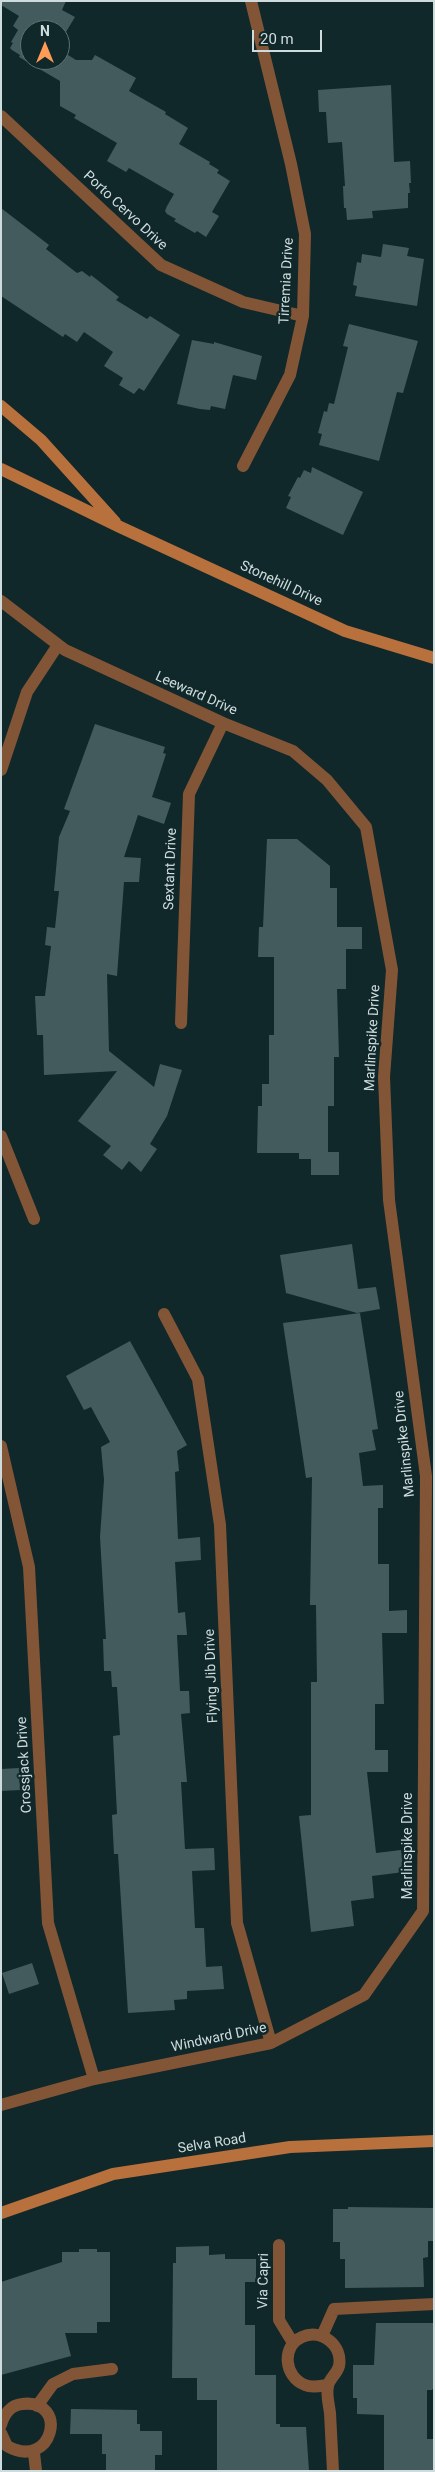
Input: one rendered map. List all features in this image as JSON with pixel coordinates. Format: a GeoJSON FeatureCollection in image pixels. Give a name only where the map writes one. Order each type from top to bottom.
{"type":"FeatureCollection","features":[{"type":"Feature","properties":{"kind":"main road","name":"Stonehill Drive"},"geometry":{"type":"LineString","coordinates":[[1,406],[40,440],[120,527]]}},
{"type":"Feature","properties":{"kind":"main road","name":"Stonehill Drive"},"geometry":{"type":"LineString","coordinates":[[1,469],[120,527],[346,630],[434,658]]}},
{"type":"Feature","properties":{"kind":"main road","name":"Selva Road"},"geometry":{"type":"LineString","coordinates":[[1,2213],[113,2174],[290,2147],[434,2142]]}},
{"type":"Feature","properties":{"kind":"street","name":"Tirremia Drive"},"geometry":{"type":"LineString","coordinates":[[242,466],[290,375],[303,316],[306,234],[251,1]]}},
{"type":"Feature","properties":{"kind":"street","name":"Porto Cervo Drive"},"geometry":{"type":"LineString","coordinates":[[1,116],[161,266],[244,302],[303,316]]}},
{"type":"Feature","properties":{"kind":"street","name":"Leeward Drive"},"geometry":{"type":"LineString","coordinates":[[1,602],[66,650],[223,723],[293,751],[327,780],[366,827]]}},
{"type":"Feature","properties":{"kind":"street"},"geometry":{"type":"LineString","coordinates":[[1,770],[27,692],[58,645]]}},
{"type":"Feature","properties":{"kind":"street","name":"Sextant Drive"},"geometry":{"type":"LineString","coordinates":[[181,1023],[189,794],[223,723]]}},
{"type":"Feature","properties":{"kind":"street","name":"Marlinspike Drive"},"geometry":{"type":"LineString","coordinates":[[366,827],[392,970],[384,1076],[389,1200],[426,1476],[423,1911]]}},
{"type":"Feature","properties":{"kind":"street"},"geometry":{"type":"LineString","coordinates":[[1,1136],[34,1219]]}},
{"type":"Feature","properties":{"kind":"street","name":"Flying Jib Drive"},"geometry":{"type":"LineString","coordinates":[[164,1314],[198,1379],[220,1525],[237,1922],[271,2043]]}},
{"type":"Feature","properties":{"kind":"street","name":"Crossjack Drive"},"geometry":{"type":"LineString","coordinates":[[1,1446],[29,1567],[48,1922],[94,2079]]}},
{"type":"Feature","properties":{"kind":"street","name":"Windward Drive"},"geometry":{"type":"LineString","coordinates":[[1,2105],[94,2079],[271,2043],[364,1995],[423,1911]]}},
{"type":"Feature","properties":{"kind":"street","name":"Via Capri"},"geometry":{"type":"LineString","coordinates":[[279,2245],[279,2320],[293,2343]]}},
{"type":"Feature","properties":{"kind":"street"},"geometry":{"type":"LineString","coordinates":[[322,2336],[334,2310],[434,2304]]}},
{"type":"Feature","properties":{"kind":"street"},"geometry":{"type":"LineString","coordinates":[[328,2385],[305,2385],[296,2380],[290,2372],[287,2362],[288,2352],[293,2343],[311,2334],[322,2336],[337,2349],[340,2358],[338,2369],[328,2385],[333,2471]]}},
{"type":"Feature","properties":{"kind":"street"},"geometry":{"type":"LineString","coordinates":[[37,2406],[53,2384],[60,2380],[73,2374],[112,2369]]}},
{"type":"Feature","properties":{"kind":"street"},"geometry":{"type":"LineString","coordinates":[[1,2433],[7,2446],[15,2452],[24,2454],[34,2453],[43,2448],[49,2440],[52,2430],[50,2420],[45,2412],[37,2406],[27,2403],[18,2404],[9,2410],[2,2420]]}},
{"type":"Feature","properties":{"kind":"street"},"geometry":{"type":"LineString","coordinates":[[34,2453],[36,2471]]}},
{"type":"Feature","properties":{"kind":"building"},"geometry":{"type":"Polygon","coordinates":[[[1,1],[66,1],[62,10],[75,17],[70,25],[70,20],[20,20],[20,55],[10,48],[13,43],[11,42],[18,30],[13,26],[19,16],[1,5],[1,1]]]}},
{"type":"Feature","properties":{"kind":"building"},"geometry":{"type":"Polygon","coordinates":[[[95,55],[136,78],[129,91],[166,112],[165,114],[188,128],[179,144],[210,162],[209,164],[219,170],[217,173],[230,181],[212,212],[219,216],[206,237],[174,221],[176,219],[167,214],[165,211],[174,194],[129,168],[126,172],[107,161],[117,143],[74,118],[76,115],[60,106],[60,81],[41,70],[70,70],[70,56],[76,60],[92,60],[95,55]]]}},
{"type":"Feature","properties":{"kind":"building"},"geometry":{"type":"Polygon","coordinates":[[[391,85],[394,162],[410,161],[411,183],[409,183],[408,208],[372,211],[373,218],[347,220],[346,208],[344,208],[343,186],[345,186],[342,142],[328,143],[326,112],[319,112],[318,90],[391,85]]]}},
{"type":"Feature","properties":{"kind":"building"},"geometry":{"type":"Polygon","coordinates":[[[1,208],[49,245],[46,249],[77,273],[82,271],[90,277],[91,275],[119,297],[116,300],[147,319],[150,316],[180,335],[144,391],[139,388],[134,394],[119,385],[123,378],[104,366],[113,352],[84,332],[77,342],[65,334],[63,337],[1,296],[1,208]]]}},
{"type":"Feature","properties":{"kind":"building"},"geometry":{"type":"Polygon","coordinates":[[[383,244],[409,248],[407,256],[424,259],[417,306],[355,296],[357,286],[353,285],[357,262],[361,263],[362,254],[381,257],[383,244]]]}},
{"type":"Feature","properties":{"kind":"building"},"geometry":{"type":"Polygon","coordinates":[[[349,324],[418,341],[403,393],[397,392],[379,461],[319,445],[322,434],[318,433],[324,411],[327,412],[329,403],[334,404],[348,347],[343,346],[349,324]]]}},
{"type":"Feature","properties":{"kind":"building"},"geometry":{"type":"Polygon","coordinates":[[[192,340],[214,344],[214,342],[262,356],[256,380],[233,375],[225,409],[211,406],[210,410],[200,409],[177,404],[192,340]]]}},
{"type":"Feature","properties":{"kind":"building"},"geometry":{"type":"Polygon","coordinates":[[[312,467],[363,492],[343,535],[286,508],[291,497],[288,496],[298,477],[300,478],[304,470],[311,473],[312,467]]]}},
{"type":"Feature","properties":{"kind":"building"},"geometry":{"type":"Polygon","coordinates":[[[95,724],[165,747],[163,753],[166,754],[152,797],[171,803],[164,824],[138,815],[124,857],[141,858],[139,882],[124,882],[117,976],[107,974],[109,1051],[154,1087],[160,1064],[182,1070],[167,1116],[150,1144],[157,1149],[141,1172],[129,1161],[122,1170],[103,1155],[111,1146],[78,1121],[117,1071],[44,1075],[43,1035],[37,1035],[35,996],[45,996],[51,946],[45,945],[47,927],[55,928],[59,891],[54,891],[59,837],[70,811],[64,809],[95,724]]]}},
{"type":"Feature","properties":{"kind":"building"},"geometry":{"type":"Polygon","coordinates":[[[267,839],[297,839],[330,866],[330,888],[337,888],[337,927],[362,927],[362,949],[346,949],[346,989],[337,989],[339,1057],[334,1057],[334,1106],[328,1106],[328,1152],[339,1152],[339,1175],[311,1175],[311,1159],[299,1159],[299,1153],[257,1153],[258,1106],[262,1106],[262,1084],[269,1084],[269,1035],[274,1035],[274,957],[258,957],[259,927],[263,927],[267,839]]]}},
{"type":"Feature","properties":{"kind":"building"},"geometry":{"type":"Polygon","coordinates":[[[352,1244],[358,1289],[376,1287],[380,1309],[357,1313],[286,1293],[280,1255],[352,1244]]]}},
{"type":"Feature","properties":{"kind":"building"},"geometry":{"type":"Polygon","coordinates":[[[360,1313],[378,1429],[372,1430],[376,1450],[359,1453],[363,1486],[383,1485],[383,1508],[378,1508],[378,1564],[389,1564],[389,1611],[407,1610],[407,1633],[382,1633],[384,1704],[375,1704],[375,1750],[388,1750],[388,1772],[367,1772],[376,1853],[401,1850],[404,1872],[372,1876],[374,1898],[351,1901],[354,1926],[311,1932],[299,1816],[311,1815],[311,1682],[317,1682],[316,1605],[310,1605],[312,1477],[306,1478],[283,1323],[360,1313]]]}},
{"type":"Feature","properties":{"kind":"building"},"geometry":{"type":"Polygon","coordinates":[[[130,1341],[187,1445],[177,1451],[179,1471],[175,1472],[178,1539],[200,1537],[201,1560],[175,1562],[178,1613],[185,1612],[187,1635],[177,1635],[180,1691],[189,1691],[190,1713],[181,1714],[187,1782],[181,1782],[185,1849],[214,1848],[215,1870],[192,1871],[195,1928],[204,1928],[206,1967],[222,1966],[224,1989],[187,1991],[187,1999],[174,2000],[175,2010],[128,2013],[118,1854],[114,1854],[112,1815],[117,1814],[113,1736],[120,1735],[117,1687],[112,1687],[111,1671],[104,1671],[103,1639],[106,1639],[100,1537],[104,1480],[101,1447],[110,1442],[91,1407],[84,1410],[66,1376],[130,1341]]]}},
{"type":"Feature","properties":{"kind":"building"},"geometry":{"type":"Polygon","coordinates":[[[19,1768],[20,1790],[1,1791],[1,1769],[19,1768]]]}},
{"type":"Feature","properties":{"kind":"building"},"geometry":{"type":"Polygon","coordinates":[[[32,1963],[39,1984],[9,1994],[2,1973],[32,1963]]]}},
{"type":"Feature","properties":{"kind":"building"},"geometry":{"type":"Polygon","coordinates":[[[348,2207],[434,2208],[434,2241],[428,2241],[428,2257],[423,2258],[424,2287],[345,2288],[345,2259],[340,2259],[340,2242],[333,2242],[333,2209],[348,2209],[348,2207]]]}},
{"type":"Feature","properties":{"kind":"building"},"geometry":{"type":"Polygon","coordinates":[[[209,2246],[209,2255],[225,2254],[225,2259],[256,2259],[256,2282],[245,2282],[245,2325],[255,2325],[255,2375],[276,2375],[276,2424],[280,2424],[280,2427],[306,2427],[309,2471],[217,2471],[217,2400],[197,2400],[197,2378],[172,2378],[173,2263],[176,2263],[176,2247],[209,2246]]]}},
{"type":"Feature","properties":{"kind":"building"},"geometry":{"type":"Polygon","coordinates":[[[79,2249],[97,2249],[97,2252],[110,2252],[110,2322],[97,2322],[97,2333],[65,2333],[71,2356],[1,2375],[1,2282],[62,2262],[62,2252],[79,2252],[79,2249]]]}},
{"type":"Feature","properties":{"kind":"building"},"geometry":{"type":"Polygon","coordinates":[[[376,2323],[434,2323],[434,2387],[432,2390],[427,2390],[427,2439],[434,2439],[434,2471],[384,2471],[384,2415],[357,2414],[357,2398],[353,2398],[353,2365],[374,2365],[376,2323]]]}},
{"type":"Feature","properties":{"kind":"building"},"geometry":{"type":"Polygon","coordinates":[[[71,2409],[137,2410],[137,2424],[140,2424],[140,2431],[162,2431],[162,2455],[155,2455],[155,2471],[106,2471],[106,2454],[102,2454],[102,2434],[70,2434],[71,2409]]]}}]}
